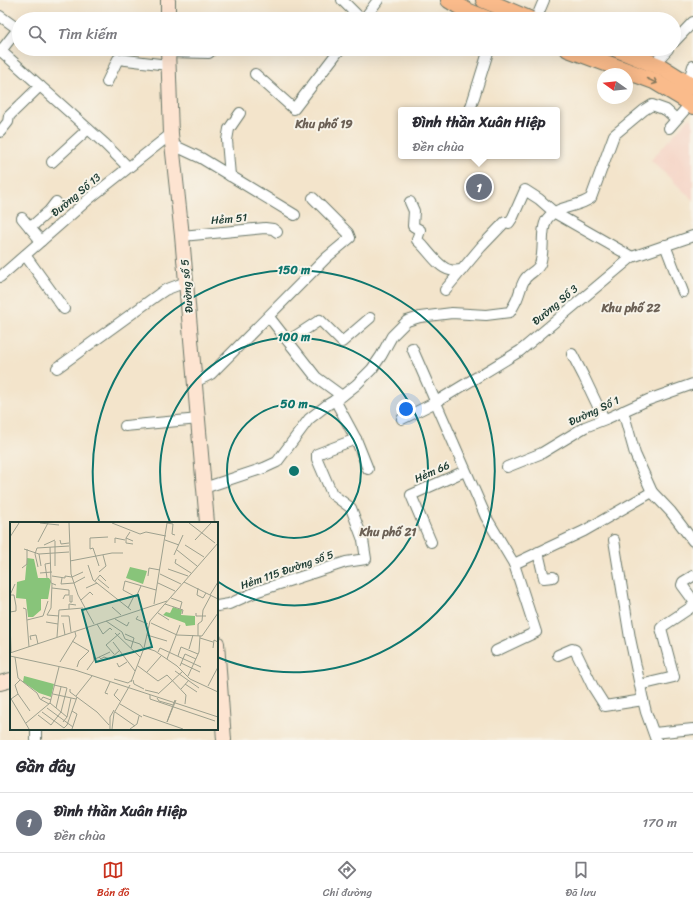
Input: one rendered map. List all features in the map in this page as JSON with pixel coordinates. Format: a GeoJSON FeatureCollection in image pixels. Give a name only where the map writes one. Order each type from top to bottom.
{"type":"FeatureCollection","features":[{"type":"Feature","properties":{"kind":"main road"},"geometry":{"type":"LineString","coordinates":[[168,0],[168,12]]}},
{"type":"Feature","properties":{"kind":"main road"},"geometry":{"type":"LineString","coordinates":[[449,0],[470,12]]}},
{"type":"Feature","properties":{"kind":"main road"},"geometry":{"type":"LineString","coordinates":[[484,0],[512,12]]}},
{"type":"Feature","properties":{"kind":"main road","name":"Đường số 5"},"geometry":{"type":"LineString","coordinates":[[168,56],[171,139],[182,236],[207,522]]}},
{"type":"Feature","properties":{"kind":"main road"},"geometry":{"type":"LineString","coordinates":[[587,56],[654,81],[691,105]]}},
{"type":"Feature","properties":{"kind":"main road"},"geometry":{"type":"LineString","coordinates":[[634,56],[654,64],[690,85]]}},
{"type":"Feature","properties":{"kind":"main road"},"geometry":{"type":"LineString","coordinates":[[218,656],[224,740]]}},
{"type":"Feature","properties":{"kind":"main road"},"geometry":{"type":"LineString","coordinates":[[0,682],[10,680]]}},
{"type":"Feature","properties":{"kind":"street"},"geometry":{"type":"LineString","coordinates":[[342,0],[354,12]]}},
{"type":"Feature","properties":{"kind":"street"},"geometry":{"type":"LineString","coordinates":[[369,12],[378,0]]}},
{"type":"Feature","properties":{"kind":"street"},"geometry":{"type":"LineString","coordinates":[[539,12],[544,0]]}},
{"type":"Feature","properties":{"kind":"street"},"geometry":{"type":"LineString","coordinates":[[0,16],[12,25]]}},
{"type":"Feature","properties":{"kind":"street"},"geometry":{"type":"LineString","coordinates":[[681,35],[693,22]]}},
{"type":"Feature","properties":{"kind":"street"},"geometry":{"type":"LineString","coordinates":[[12,37],[1,52],[105,144],[128,167]]}},
{"type":"Feature","properties":{"kind":"street"},"geometry":{"type":"LineString","coordinates":[[107,82],[118,59],[168,56]]}},
{"type":"Feature","properties":{"kind":"street"},"geometry":{"type":"LineString","coordinates":[[255,74],[294,109],[335,56]]}},
{"type":"Feature","properties":{"kind":"street"},"geometry":{"type":"LineString","coordinates":[[471,107],[487,56]]}},
{"type":"Feature","properties":{"kind":"street"},"geometry":{"type":"LineString","coordinates":[[654,64],[661,56]]}},
{"type":"Feature","properties":{"kind":"street"},"geometry":{"type":"LineString","coordinates":[[690,85],[693,66]]}},
{"type":"Feature","properties":{"kind":"street"},"geometry":{"type":"LineString","coordinates":[[0,132],[8,122],[9,116],[40,86]]}},
{"type":"Feature","properties":{"kind":"street"},"geometry":{"type":"LineString","coordinates":[[204,488],[264,468],[276,462],[309,419],[356,384],[372,369],[392,336],[406,321],[420,317],[452,313],[486,315],[510,312],[517,300],[526,277],[540,266],[543,251],[544,226],[548,219],[562,209],[584,203],[591,198],[614,135],[652,105],[666,110],[676,119]]}},
{"type":"Feature","properties":{"kind":"street"},"geometry":{"type":"LineString","coordinates":[[669,128],[691,105]]}},
{"type":"Feature","properties":{"kind":"street"},"geometry":{"type":"LineString","coordinates":[[230,176],[227,140],[229,129],[240,113]]}},
{"type":"Feature","properties":{"kind":"street"},"geometry":{"type":"LineString","coordinates":[[52,162],[88,129]]}},
{"type":"Feature","properties":{"kind":"street"},"geometry":{"type":"LineString","coordinates":[[171,139],[295,214]]}},
{"type":"Feature","properties":{"kind":"street","name":"Đường Số 13"},"geometry":{"type":"LineString","coordinates":[[0,277],[90,198],[128,167],[171,139]]}},
{"type":"Feature","properties":{"kind":"street"},"geometry":{"type":"LineString","coordinates":[[446,290],[481,247],[505,222],[509,223],[525,190],[539,199],[555,213],[632,257]]}},
{"type":"Feature","properties":{"kind":"street"},"geometry":{"type":"LineString","coordinates":[[195,382],[211,374],[326,258],[350,238],[350,235],[313,198]]}},
{"type":"Feature","properties":{"kind":"street"},"geometry":{"type":"LineString","coordinates":[[30,228],[49,211],[56,202]]}},
{"type":"Feature","properties":{"kind":"street"},"geometry":{"type":"LineString","coordinates":[[410,202],[414,211],[413,226],[420,230],[417,240],[442,267],[449,270],[462,270]]}},
{"type":"Feature","properties":{"kind":"street"},"geometry":{"type":"LineString","coordinates":[[22,218],[40,241]]}},
{"type":"Feature","properties":{"kind":"street","name":"Hẻm 51"},"geometry":{"type":"LineString","coordinates":[[182,236],[265,228],[273,229],[277,232]]}},
{"type":"Feature","properties":{"kind":"street","name":"Đường Số 3"},"geometry":{"type":"LineString","coordinates":[[402,419],[436,402],[520,351],[632,257],[693,236]]}},
{"type":"Feature","properties":{"kind":"street"},"geometry":{"type":"LineString","coordinates":[[665,245],[683,292]]}},
{"type":"Feature","properties":{"kind":"street"},"geometry":{"type":"LineString","coordinates":[[25,255],[64,309]]}},
{"type":"Feature","properties":{"kind":"street"},"geometry":{"type":"LineString","coordinates":[[57,368],[165,290],[186,282]]}},
{"type":"Feature","properties":{"kind":"street"},"geometry":{"type":"LineString","coordinates":[[269,317],[316,377],[338,398],[368,469]]}},
{"type":"Feature","properties":{"kind":"street"},"geometry":{"type":"LineString","coordinates":[[288,341],[320,320],[342,342],[370,318]]}},
{"type":"Feature","properties":{"kind":"street"},"geometry":{"type":"LineString","coordinates":[[412,348],[486,517],[514,564],[536,632],[496,651]]}},
{"type":"Feature","properties":{"kind":"street"},"geometry":{"type":"LineString","coordinates":[[572,354],[604,419]]}},
{"type":"Feature","properties":{"kind":"street","name":"Đường Số 1"},"geometry":{"type":"LineString","coordinates":[[507,467],[542,453],[585,427],[648,400],[693,384]]}},
{"type":"Feature","properties":{"kind":"street"},"geometry":{"type":"LineString","coordinates":[[623,411],[636,454],[652,492],[671,512],[693,541]]}},
{"type":"Feature","properties":{"kind":"street"},"geometry":{"type":"LineString","coordinates":[[125,426],[198,420]]}},
{"type":"Feature","properties":{"kind":"street","name":"Hẻm 115 Đường số 5"},"geometry":{"type":"LineString","coordinates":[[218,606],[229,604],[258,591],[346,562],[366,560],[363,540],[351,508],[332,494],[317,459],[317,454],[356,439]]}},
{"type":"Feature","properties":{"kind":"street","name":"Hẻm 66"},"geometry":{"type":"LineString","coordinates":[[431,542],[411,495],[465,471]]}},
{"type":"Feature","properties":{"kind":"street"},"geometry":{"type":"LineString","coordinates":[[514,564],[584,531],[652,492]]}},
{"type":"Feature","properties":{"kind":"street"},"geometry":{"type":"LineString","coordinates":[[614,540],[630,638],[643,700],[655,737],[693,729]]}},
{"type":"Feature","properties":{"kind":"street"},"geometry":{"type":"LineString","coordinates":[[538,552],[544,578],[554,577]]}},
{"type":"Feature","properties":{"kind":"street"},"geometry":{"type":"LineString","coordinates":[[693,576],[683,582],[682,585],[693,600]]}},
{"type":"Feature","properties":{"kind":"street"},"geometry":{"type":"LineString","coordinates":[[640,685],[674,677],[662,628],[693,606]]}},
{"type":"Feature","properties":{"kind":"street"},"geometry":{"type":"LineString","coordinates":[[558,655],[572,649],[576,650],[605,706],[643,700]]}},
{"type":"Feature","properties":{"kind":"shaded area"},"geometry":{"type":"Polygon","coordinates":[[[689,118],[693,121],[693,200],[651,160],[689,118]]]}},
{"type":"Feature","properties":{"kind":"place","name":"Đình thần Xuân Hiệp"},"geometry":{"type":"Point","coordinates":[479,187]}},
{"type":"Feature","properties":{"kind":"district","name":"Khu phố 19"},"geometry":{"type":"Point","coordinates":[324,124]}},
{"type":"Feature","properties":{"kind":"district","name":"Khu phố 22"},"geometry":{"type":"Point","coordinates":[631,308]}},
{"type":"Feature","properties":{"kind":"district","name":"Khu phố 21"},"geometry":{"type":"Point","coordinates":[388,532]}}]}
